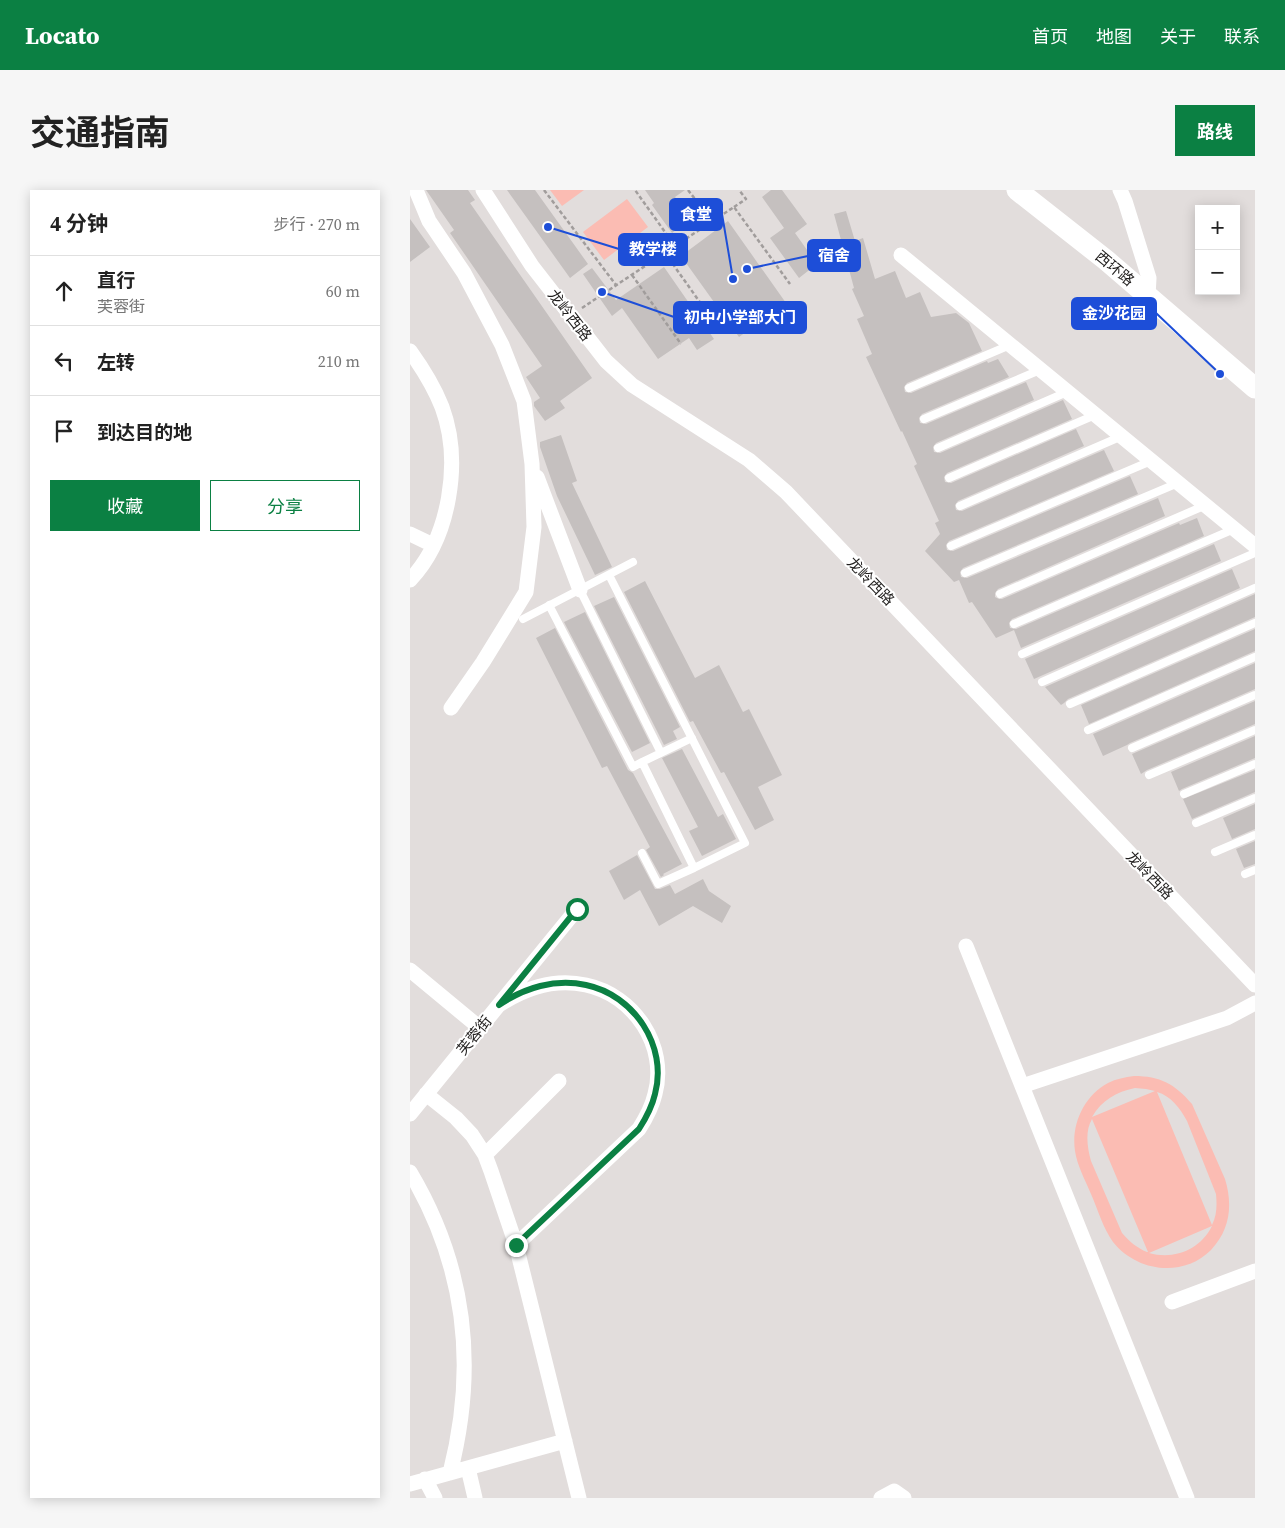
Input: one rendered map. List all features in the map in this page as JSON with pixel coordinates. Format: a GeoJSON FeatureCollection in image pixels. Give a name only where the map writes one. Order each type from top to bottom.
{"type":"FeatureCollection","features":[{"type":"Feature","properties":{"kind":"main road","name":"西环路"},"geometry":{"type":"LineString","coordinates":[[1016,190],[1106,260],[1149,287],[1255,375]]}},
{"type":"Feature","properties":{"kind":"main road","name":"西环路"},"geometry":{"type":"LineString","coordinates":[[1040,190],[1149,287],[1255,388]]}},
{"type":"Feature","properties":{"kind":"street"},"geometry":{"type":"LineString","coordinates":[[416,190],[429,222],[464,273],[502,345],[524,401],[532,464],[534,527],[526,592],[483,662],[451,708]]}},
{"type":"Feature","properties":{"kind":"street","name":"龙岭西路"},"geometry":{"type":"LineString","coordinates":[[483,190],[532,266],[606,362],[632,385],[749,460],[786,492],[1255,985]]}},
{"type":"Feature","properties":{"kind":"street"},"geometry":{"type":"LineString","coordinates":[[1120,190],[1125,201],[1149,287]]}},
{"type":"Feature","properties":{"kind":"street"},"geometry":{"type":"LineString","coordinates":[[901,255],[1255,546]]}},
{"type":"Feature","properties":{"kind":"street"},"geometry":{"type":"LineString","coordinates":[[410,351],[428,376],[442,408],[450,442],[451,478],[446,512],[433,545],[410,580]]}},
{"type":"Feature","properties":{"kind":"street"},"geometry":{"type":"LineString","coordinates":[[532,464],[580,590]]}},
{"type":"Feature","properties":{"kind":"street"},"geometry":{"type":"LineString","coordinates":[[410,534],[433,545]]}},
{"type":"Feature","properties":{"kind":"street","name":"芙蓉街"},"geometry":{"type":"LineString","coordinates":[[410,1114],[577,909]]}},
{"type":"Feature","properties":{"kind":"street"},"geometry":{"type":"LineString","coordinates":[[966,946],[1188,1498]]}},
{"type":"Feature","properties":{"kind":"street"},"geometry":{"type":"LineString","coordinates":[[410,970],[480,1028]]}},
{"type":"Feature","properties":{"kind":"street"},"geometry":{"type":"LineString","coordinates":[[499,1005],[519,993],[556,983],[571,983],[597,988],[620,1000],[639,1018],[652,1041],[658,1067],[656,1093],[646,1118],[639,1129],[516,1245]]}},
{"type":"Feature","properties":{"kind":"street"},"geometry":{"type":"LineString","coordinates":[[1022,1086],[1227,1018],[1255,1003]]}},
{"type":"Feature","properties":{"kind":"street"},"geometry":{"type":"LineString","coordinates":[[485,1155],[559,1081]]}},
{"type":"Feature","properties":{"kind":"street"},"geometry":{"type":"LineString","coordinates":[[426,1094],[464,1126],[476,1140],[485,1155],[516,1245],[579,1498]]}},
{"type":"Feature","properties":{"kind":"street"},"geometry":{"type":"LineString","coordinates":[[410,1172],[441,1235],[456,1286],[461,1313],[465,1367],[464,1394],[458,1438],[450,1473]]}},
{"type":"Feature","properties":{"kind":"street"},"geometry":{"type":"LineString","coordinates":[[1172,1302],[1255,1272]]}},
{"type":"Feature","properties":{"kind":"street"},"geometry":{"type":"LineString","coordinates":[[417,1481],[565,1441]]}},
{"type":"Feature","properties":{"kind":"street"},"geometry":{"type":"LineString","coordinates":[[468,1468],[475,1498]]}},
{"type":"Feature","properties":{"kind":"street"},"geometry":{"type":"LineString","coordinates":[[417,1481],[435,1498]]}},
{"type":"Feature","properties":{"kind":"street"},"geometry":{"type":"LineString","coordinates":[[881,1498],[894,1491],[904,1498]]}},
{"type":"Feature","properties":{"kind":"lane"},"geometry":{"type":"LineString","coordinates":[[910,388],[1010,345]]}},
{"type":"Feature","properties":{"kind":"lane"},"geometry":{"type":"LineString","coordinates":[[924,419],[1040,370]]}},
{"type":"Feature","properties":{"kind":"lane"},"geometry":{"type":"LineString","coordinates":[[938,448],[1067,392]]}},
{"type":"Feature","properties":{"kind":"lane"},"geometry":{"type":"LineString","coordinates":[[949,478],[1095,415]]}},
{"type":"Feature","properties":{"kind":"lane"},"geometry":{"type":"LineString","coordinates":[[960,506],[1122,436]]}},
{"type":"Feature","properties":{"kind":"lane"},"geometry":{"type":"LineString","coordinates":[[951,546],[1152,461]]}},
{"type":"Feature","properties":{"kind":"lane"},"geometry":{"type":"LineString","coordinates":[[965,573],[1178,482]]}},
{"type":"Feature","properties":{"kind":"lane"},"geometry":{"type":"LineString","coordinates":[[1000,594],[1206,505]]}},
{"type":"Feature","properties":{"kind":"lane"},"geometry":{"type":"LineString","coordinates":[[1014,624],[1234,529]]}},
{"type":"Feature","properties":{"kind":"lane"},"geometry":{"type":"LineString","coordinates":[[1022,654],[1255,553]]}},
{"type":"Feature","properties":{"kind":"lane"},"geometry":{"type":"LineString","coordinates":[[523,619],[633,562]]}},
{"type":"Feature","properties":{"kind":"lane"},"geometry":{"type":"LineString","coordinates":[[608,575],[745,844],[658,884],[642,853]]}},
{"type":"Feature","properties":{"kind":"lane"},"geometry":{"type":"LineString","coordinates":[[1042,682],[1255,588]]}},
{"type":"Feature","properties":{"kind":"lane"},"geometry":{"type":"LineString","coordinates":[[580,590],[661,753]]}},
{"type":"Feature","properties":{"kind":"lane"},"geometry":{"type":"LineString","coordinates":[[549,606],[633,767],[692,738]]}},
{"type":"Feature","properties":{"kind":"lane"},"geometry":{"type":"LineString","coordinates":[[1070,704],[1255,623]]}},
{"type":"Feature","properties":{"kind":"lane"},"geometry":{"type":"LineString","coordinates":[[1088,730],[1255,657]]}},
{"type":"Feature","properties":{"kind":"lane"},"geometry":{"type":"LineString","coordinates":[[1132,748],[1255,695]]}},
{"type":"Feature","properties":{"kind":"lane"},"geometry":{"type":"LineString","coordinates":[[1149,776],[1255,730]]}},
{"type":"Feature","properties":{"kind":"lane"},"geometry":{"type":"LineString","coordinates":[[642,762],[694,868]]}},
{"type":"Feature","properties":{"kind":"lane"},"geometry":{"type":"LineString","coordinates":[[1184,794],[1255,764]]}},
{"type":"Feature","properties":{"kind":"lane"},"geometry":{"type":"LineString","coordinates":[[1196,823],[1255,798]]}},
{"type":"Feature","properties":{"kind":"lane"},"geometry":{"type":"LineString","coordinates":[[1215,852],[1255,835]]}},
{"type":"Feature","properties":{"kind":"lane"},"geometry":{"type":"LineString","coordinates":[[1245,874],[1255,870]]}},
{"type":"Feature","properties":{"kind":"path"},"geometry":{"type":"LineString","coordinates":[[544,190],[616,285]]}},
{"type":"Feature","properties":{"kind":"path"},"geometry":{"type":"LineString","coordinates":[[635,190],[675,246]]}},
{"type":"Feature","properties":{"kind":"path"},"geometry":{"type":"LineString","coordinates":[[688,190],[712,221]]}},
{"type":"Feature","properties":{"kind":"path"},"geometry":{"type":"LineString","coordinates":[[582,308],[746,199],[739,190]]}},
{"type":"Feature","properties":{"kind":"path"},"geometry":{"type":"LineString","coordinates":[[734,207],[790,284]]}},
{"type":"Feature","properties":{"kind":"path"},"geometry":{"type":"LineString","coordinates":[[665,253],[721,332]]}},
{"type":"Feature","properties":{"kind":"path"},"geometry":{"type":"LineString","coordinates":[[632,275],[681,344]]}},
{"type":"Feature","properties":{"kind":"shaded area"},"geometry":{"type":"Polygon","coordinates":[[[550,190],[584,190],[562,206],[550,190]]]}},
{"type":"Feature","properties":{"kind":"shaded area"},"geometry":{"type":"Polygon","coordinates":[[[627,199],[648,227],[604,260],[583,232],[627,199]]]}},
{"type":"Feature","properties":{"kind":"shaded area"},"geometry":{"type":"Polygon","coordinates":[[[1143,1076],[1166,1082],[1186,1097],[1192,1104],[1225,1179],[1229,1198],[1226,1226],[1211,1250],[1200,1259],[1187,1265],[1174,1268],[1160,1268],[1134,1260],[1123,1252],[1106,1231],[1078,1162],[1074,1141],[1075,1131],[1077,1121],[1086,1103],[1092,1095],[1108,1083],[1117,1079],[1143,1076]],[[1135,1088],[1116,1094],[1105,1101],[1092,1117],[1155,1091],[1135,1088]],[[1157,1092],[1212,1225],[1216,1210],[1216,1194],[1187,1121],[1175,1103],[1167,1096],[1157,1092]],[[1092,1119],[1087,1139],[1091,1161],[1122,1233],[1140,1249],[1148,1252],[1092,1119]],[[1212,1226],[1149,1253],[1168,1255],[1185,1251],[1201,1241],[1212,1226]]]}},
{"type":"Feature","properties":{"kind":"building"},"geometry":{"type":"Polygon","coordinates":[[[426,190],[468,190],[475,200],[470,203],[592,378],[560,401],[565,408],[545,421],[534,406],[534,402],[540,398],[526,377],[542,366],[450,233],[454,230],[426,190]]]}},
{"type":"Feature","properties":{"kind":"building"},"geometry":{"type":"Polygon","coordinates":[[[507,190],[535,190],[588,264],[570,278],[507,190]]]}},
{"type":"Feature","properties":{"kind":"building"},"geometry":{"type":"Polygon","coordinates":[[[645,190],[685,190],[675,197],[685,212],[681,215],[686,222],[672,233],[652,205],[654,203],[645,190]]]}},
{"type":"Feature","properties":{"kind":"building"},"geometry":{"type":"Polygon","coordinates":[[[771,190],[782,190],[807,224],[795,233],[817,264],[799,278],[770,238],[784,228],[762,197],[771,190]]]}},
{"type":"Feature","properties":{"kind":"building"},"geometry":{"type":"Polygon","coordinates":[[[846,211],[855,241],[863,238],[875,279],[895,271],[906,298],[920,292],[931,317],[956,313],[969,323],[982,351],[907,383],[904,387],[905,392],[911,393],[987,361],[988,363],[998,359],[1009,377],[922,414],[919,418],[920,423],[926,424],[1026,382],[1034,400],[936,443],[933,447],[934,452],[940,453],[1063,400],[1072,419],[947,473],[944,477],[945,482],[951,483],[1076,429],[1084,446],[958,501],[955,505],[956,510],[962,511],[1104,450],[1114,471],[949,541],[946,545],[947,550],[953,551],[1130,476],[1138,494],[963,568],[960,572],[961,577],[967,578],[1158,498],[1165,516],[998,589],[995,597],[1002,599],[1179,523],[1180,525],[1197,518],[1204,536],[1012,619],[1009,623],[1010,628],[1016,629],[1214,544],[1221,561],[1021,648],[1014,630],[996,638],[972,602],[969,603],[959,580],[954,582],[925,551],[940,534],[935,523],[939,521],[914,466],[917,464],[866,357],[872,354],[857,319],[864,316],[852,289],[854,288],[834,214],[846,211]]]}},
{"type":"Feature","properties":{"kind":"building"},"geometry":{"type":"Polygon","coordinates":[[[410,219],[430,247],[410,262],[410,219]]]}},
{"type":"Feature","properties":{"kind":"building"},"geometry":{"type":"Polygon","coordinates":[[[728,221],[786,303],[739,337],[681,256],[728,221]]]}},
{"type":"Feature","properties":{"kind":"building"},"geometry":{"type":"Polygon","coordinates":[[[664,267],[714,339],[697,350],[689,338],[658,359],[622,308],[612,316],[583,274],[592,268],[616,300],[664,267]]]}},
{"type":"Feature","properties":{"kind":"building"},"geometry":{"type":"Polygon","coordinates":[[[561,435],[577,481],[572,483],[612,567],[595,575],[557,496],[540,447],[540,442],[561,435]]]}},
{"type":"Feature","properties":{"kind":"building"},"geometry":{"type":"Polygon","coordinates":[[[1232,569],[1240,588],[1034,679],[1025,659],[1232,569]]]}},
{"type":"Feature","properties":{"kind":"building"},"geometry":{"type":"Polygon","coordinates":[[[645,581],[695,678],[719,665],[743,712],[749,709],[782,775],[758,787],[774,820],[755,830],[724,772],[721,773],[693,721],[690,722],[624,592],[645,581]]]}},
{"type":"Feature","properties":{"kind":"building"},"geometry":{"type":"Polygon","coordinates":[[[1255,594],[1255,617],[1068,699],[1061,705],[1045,687],[1255,594]]]}},
{"type":"Feature","properties":{"kind":"building"},"geometry":{"type":"Polygon","coordinates":[[[614,597],[680,727],[673,731],[677,739],[664,745],[594,606],[614,597]]]}},
{"type":"Feature","properties":{"kind":"building"},"geometry":{"type":"Polygon","coordinates":[[[585,612],[650,743],[632,752],[564,622],[585,612]]]}},
{"type":"Feature","properties":{"kind":"building"},"geometry":{"type":"Polygon","coordinates":[[[555,628],[628,770],[633,773],[682,864],[661,877],[646,850],[650,847],[607,766],[602,768],[536,638],[555,628]]]}},
{"type":"Feature","properties":{"kind":"building"},"geometry":{"type":"Polygon","coordinates":[[[1255,629],[1255,651],[1089,724],[1081,705],[1255,629]]]}},
{"type":"Feature","properties":{"kind":"building"},"geometry":{"type":"Polygon","coordinates":[[[1255,663],[1255,689],[1103,756],[1093,734],[1255,663]]]}},
{"type":"Feature","properties":{"kind":"building"},"geometry":{"type":"Polygon","coordinates":[[[1255,701],[1255,724],[1141,774],[1132,754],[1255,701]]]}},
{"type":"Feature","properties":{"kind":"building"},"geometry":{"type":"Polygon","coordinates":[[[1255,736],[1255,758],[1179,791],[1171,772],[1255,736]]]}},
{"type":"Feature","properties":{"kind":"building"},"geometry":{"type":"Polygon","coordinates":[[[682,749],[718,817],[723,814],[736,839],[702,856],[689,831],[698,827],[662,758],[682,749]]]}},
{"type":"Feature","properties":{"kind":"building"},"geometry":{"type":"Polygon","coordinates":[[[1255,770],[1255,792],[1192,819],[1183,799],[1255,770]]]}},
{"type":"Feature","properties":{"kind":"building"},"geometry":{"type":"Polygon","coordinates":[[[1255,804],[1255,829],[1232,839],[1223,818],[1255,804]]]}},
{"type":"Feature","properties":{"kind":"building"},"geometry":{"type":"Polygon","coordinates":[[[1255,841],[1255,864],[1244,868],[1236,849],[1255,841]]]}},
{"type":"Feature","properties":{"kind":"building"},"geometry":{"type":"Polygon","coordinates":[[[637,855],[655,889],[670,885],[675,894],[703,879],[709,891],[731,906],[722,923],[693,906],[659,926],[640,890],[624,900],[609,871],[637,855]]]}},
{"type":"Feature","properties":{"kind":"place","name":"教学楼"},"geometry":{"type":"Point","coordinates":[548,227]}},
{"type":"Feature","properties":{"kind":"place","name":"宿舍"},"geometry":{"type":"Point","coordinates":[747,269]}},
{"type":"Feature","properties":{"kind":"place","name":"食堂"},"geometry":{"type":"Point","coordinates":[733,279]}},
{"type":"Feature","properties":{"kind":"place","name":"初中小学部大门"},"geometry":{"type":"Point","coordinates":[602,292]}},
{"type":"Feature","properties":{"kind":"place","name":"金沙花园"},"geometry":{"type":"Point","coordinates":[1220,374]}},
{"type":"Feature","properties":{"kind":"route"},"geometry":{"type":"LineString","coordinates":[[516,1245],[639,1129],[652,1106],[656,1093],[658,1067],[652,1041],[639,1018],[630,1008],[609,993],[585,984],[556,983],[526,990],[499,1005],[577,909]]}}]}
